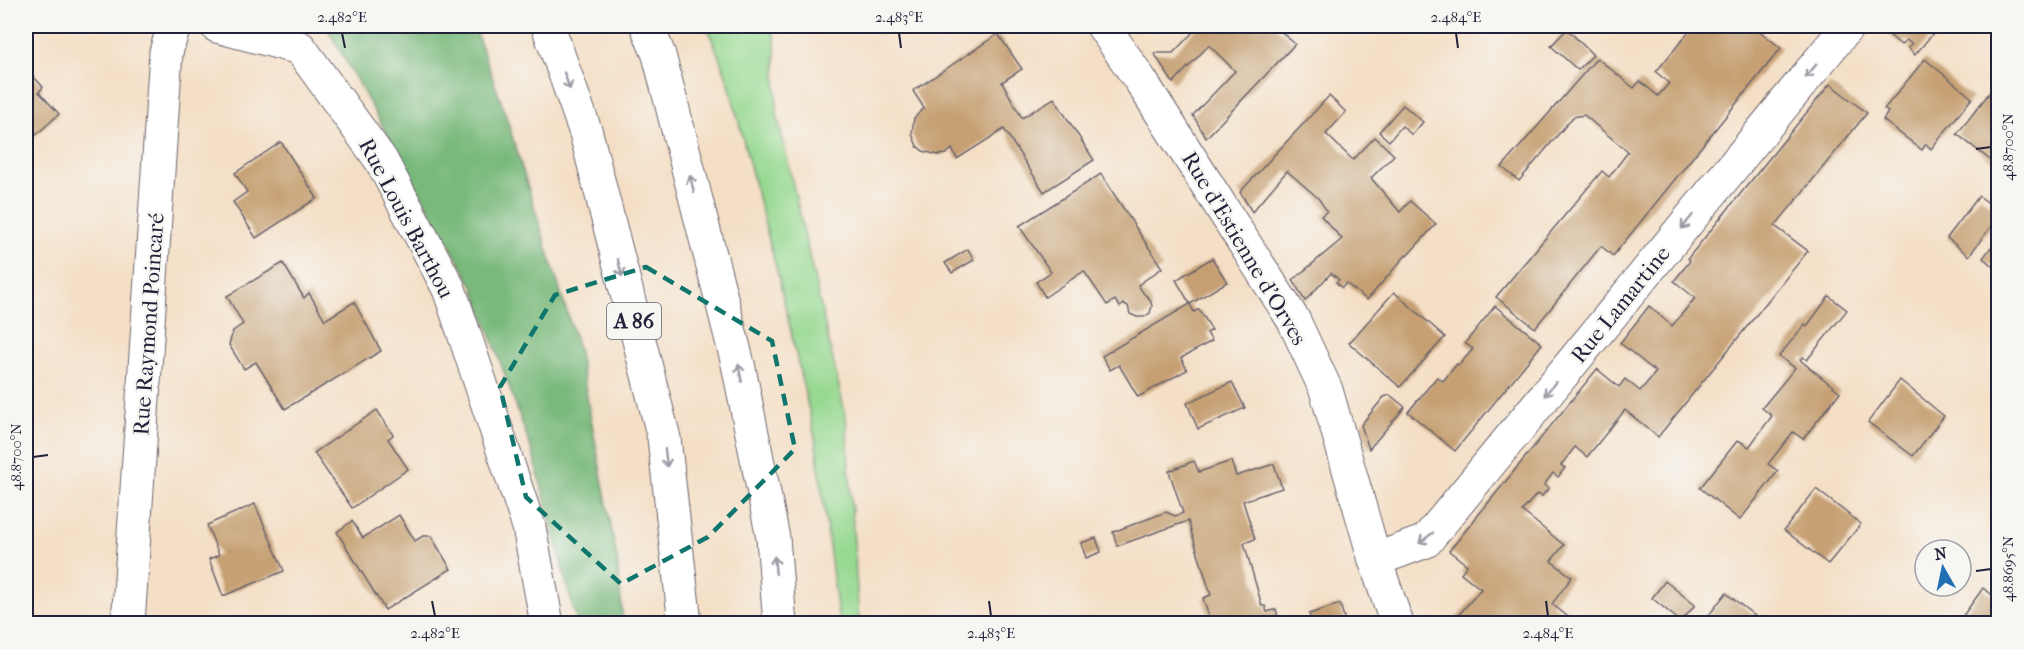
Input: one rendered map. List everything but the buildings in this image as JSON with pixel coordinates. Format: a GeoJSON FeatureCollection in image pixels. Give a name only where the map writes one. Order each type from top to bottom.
{"type":"FeatureCollection","features":[{"type":"Feature","properties":{"kind":"main road","name":"Rue Raymond Poincaré"},"geometry":{"type":"LineString","coordinates":[[128,624],[166,52],[174,26]]}},
{"type":"Feature","properties":{"kind":"main road","name":"Rue Louis Barthou"},"geometry":{"type":"LineString","coordinates":[[217,26],[300,48],[381,160],[449,289],[529,527],[547,624]]}},
{"type":"Feature","properties":{"kind":"main road","name":"A 86"},"geometry":{"type":"LineString","coordinates":[[548,26],[586,133],[664,438],[685,624]]}},
{"type":"Feature","properties":{"kind":"main road"},"geometry":{"type":"LineString","coordinates":[[647,26],[659,55],[738,364],[772,538],[780,624]]}},
{"type":"Feature","properties":{"kind":"main road","name":"Rue d'Estienne d'Orves"},"geometry":{"type":"LineString","coordinates":[[1103,26],[1141,81],[1294,321],[1326,390],[1396,624]]}},
{"type":"Feature","properties":{"kind":"main road","name":"Rue Lamartine"},"geometry":{"type":"LineString","coordinates":[[1375,560],[1426,541],[1848,26]]}},
{"type":"Feature","properties":{"kind":"highlighted area"},"geometry":{"type":"Polygon","coordinates":[[[646,267],[772,341],[795,449],[708,537],[621,584],[526,497],[500,387],[555,295],[646,267]]]}},
{"type":"Feature","properties":{"kind":"green space"},"geometry":{"type":"Polygon","coordinates":[[[326,26],[474,26],[504,110],[578,348],[617,559],[623,623],[577,623],[533,454],[474,288],[326,26]]]}},
{"type":"Feature","properties":{"kind":"green space"},"geometry":{"type":"Polygon","coordinates":[[[707,26],[771,26],[775,39],[777,114],[846,418],[859,623],[839,623],[815,437],[779,279],[728,80],[707,26]]]}}]}
